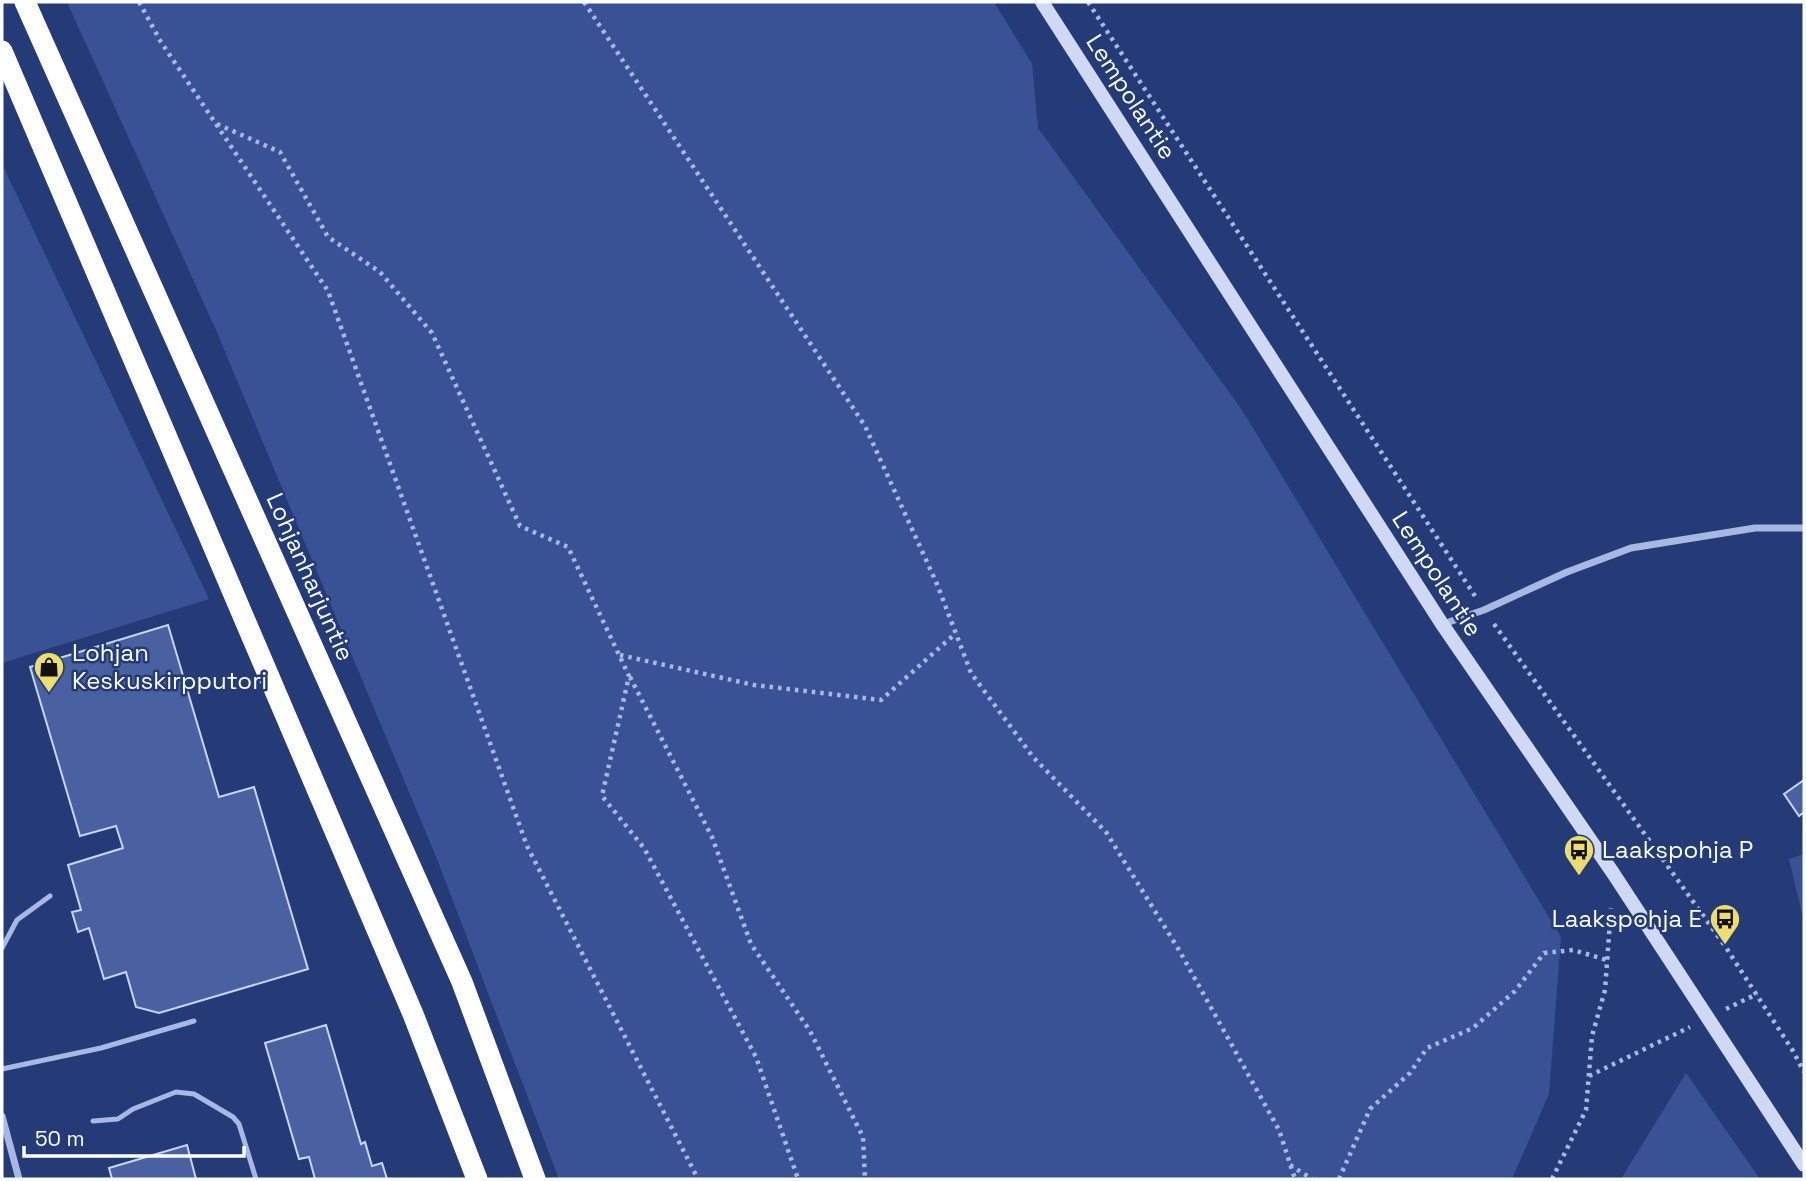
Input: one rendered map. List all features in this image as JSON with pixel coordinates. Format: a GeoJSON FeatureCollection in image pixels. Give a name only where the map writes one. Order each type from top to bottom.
{"type":"FeatureCollection","features":[{"type":"Feature","properties":{"kind":"highway","name":"Lohjanharjuntie"},"geometry":{"type":"LineString","coordinates":[[25,2],[462,982],[535,1179]]}},
{"type":"Feature","properties":{"kind":"highway"},"geometry":{"type":"LineString","coordinates":[[2,51],[413,1014],[478,1179]]}},
{"type":"Feature","properties":{"kind":"street","name":"Lempolantie"},"geometry":{"type":"LineString","coordinates":[[1042,2],[1442,624],[1613,873],[1804,1165]]}},
{"type":"Feature","properties":{"kind":"street"},"geometry":{"type":"LineString","coordinates":[[1442,624],[1484,610],[1567,572],[1631,548],[1755,528],[1804,528]]}},
{"type":"Feature","properties":{"kind":"street"},"geometry":{"type":"LineString","coordinates":[[2,1116],[19,1179]]}},
{"type":"Feature","properties":{"kind":"lane"},"geometry":{"type":"LineString","coordinates":[[2,948],[17,920],[50,896]]}},
{"type":"Feature","properties":{"kind":"lane"},"geometry":{"type":"LineString","coordinates":[[2,1069],[101,1048],[194,1021]]}},
{"type":"Feature","properties":{"kind":"lane"},"geometry":{"type":"LineString","coordinates":[[93,1121],[118,1119],[133,1109],[176,1092],[194,1094],[233,1116],[239,1124],[256,1179]]}},
{"type":"Feature","properties":{"kind":"path"},"geometry":{"type":"LineString","coordinates":[[139,2],[161,42],[328,291],[527,846],[698,1179]]}},
{"type":"Feature","properties":{"kind":"path"},"geometry":{"type":"LineString","coordinates":[[584,2],[865,426],[937,584],[971,673],[1033,757],[1106,832],[1179,950],[1273,1118],[1295,1179]]}},
{"type":"Feature","properties":{"kind":"path"},"geometry":{"type":"LineString","coordinates":[[1088,2],[1484,610],[1717,935],[1757,994],[1804,1072]]}},
{"type":"Feature","properties":{"kind":"path"},"geometry":{"type":"LineString","coordinates":[[215,122],[280,152],[328,237],[380,272],[432,333],[520,526],[568,547],[629,676],[712,837],[751,944],[810,1031],[863,1137],[865,1179]]}},
{"type":"Feature","properties":{"kind":"path"},"geometry":{"type":"LineString","coordinates":[[619,655],[754,685],[881,700],[956,633]]}},
{"type":"Feature","properties":{"kind":"path"},"geometry":{"type":"LineString","coordinates":[[629,676],[602,796],[644,848],[756,1057],[798,1179]]}},
{"type":"Feature","properties":{"kind":"path"},"geometry":{"type":"LineString","coordinates":[[1552,1179],[1586,1110],[1592,1036],[1605,990],[1613,873]]}},
{"type":"Feature","properties":{"kind":"path"},"geometry":{"type":"LineString","coordinates":[[1339,1179],[1370,1109],[1410,1073],[1427,1048],[1473,1028],[1515,991],[1544,953],[1573,950],[1607,960]]}},
{"type":"Feature","properties":{"kind":"path"},"geometry":{"type":"LineString","coordinates":[[1589,1076],[1757,994]]}},
{"type":"Feature","properties":{"kind":"path"},"geometry":{"type":"LineString","coordinates":[[1290,1165],[1312,1179]]}},
{"type":"Feature","properties":{"kind":"shaded area"},"geometry":{"type":"Polygon","coordinates":[[[67,2],[994,2],[1032,64],[1038,128],[1242,410],[1561,937],[1549,1094],[1512,1179],[559,1179],[437,859],[216,330],[67,2]]]}},
{"type":"Feature","properties":{"kind":"shaded area"},"geometry":{"type":"Polygon","coordinates":[[[2,164],[209,599],[2,663],[2,164]]]}},
{"type":"Feature","properties":{"kind":"shaded area"},"geometry":{"type":"Polygon","coordinates":[[[1804,854],[1804,922],[1789,859],[1804,854]]]}},
{"type":"Feature","properties":{"kind":"shaded area"},"geometry":{"type":"Polygon","coordinates":[[[1686,1073],[1760,1179],[1621,1179],[1686,1073]]]}},
{"type":"Feature","properties":{"kind":"building"},"geometry":{"type":"Polygon","coordinates":[[[168,625],[219,797],[254,787],[308,969],[159,1013],[136,1007],[126,972],[104,979],[89,928],[78,932],[72,912],[81,910],[68,865],[123,848],[116,826],[80,836],[30,667],[168,625]]]}},
{"type":"Feature","properties":{"kind":"building"},"geometry":{"type":"Polygon","coordinates":[[[1804,780],[1804,812],[1799,816],[1784,794],[1804,780]]]}},
{"type":"Feature","properties":{"kind":"building"},"geometry":{"type":"Polygon","coordinates":[[[326,1025],[361,1144],[365,1142],[372,1166],[382,1163],[387,1179],[315,1179],[309,1157],[299,1159],[265,1043],[326,1025]]]}},
{"type":"Feature","properties":{"kind":"building"},"geometry":{"type":"Polygon","coordinates":[[[187,1145],[196,1179],[112,1179],[109,1168],[187,1145]]]}},
{"type":"Feature","properties":{"kind":"place","name":"Lohjan Keskuskirpputori"},"geometry":{"type":"Point","coordinates":[49,694]}},
{"type":"Feature","properties":{"kind":"place","name":"Laakspohja P"},"geometry":{"type":"Point","coordinates":[1579,877]}},
{"type":"Feature","properties":{"kind":"place","name":"Laakspohja E"},"geometry":{"type":"Point","coordinates":[1725,946]}}]}
